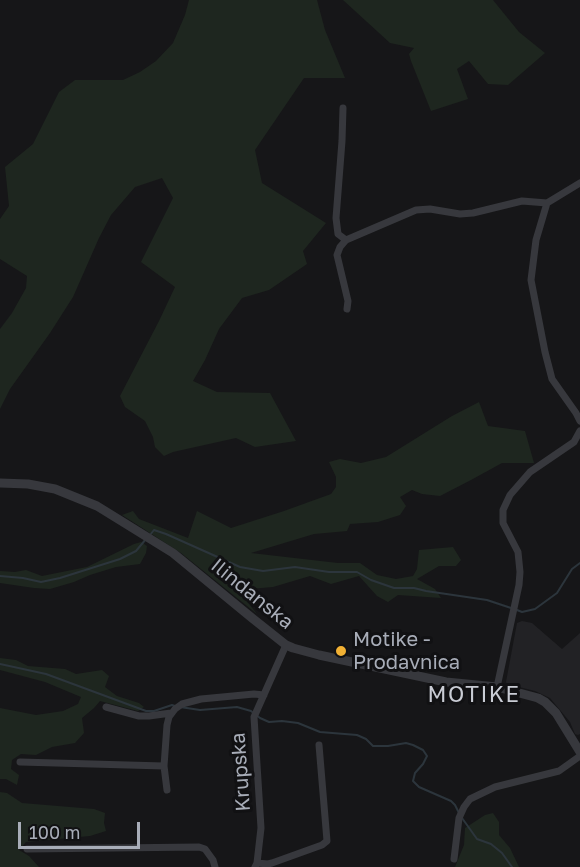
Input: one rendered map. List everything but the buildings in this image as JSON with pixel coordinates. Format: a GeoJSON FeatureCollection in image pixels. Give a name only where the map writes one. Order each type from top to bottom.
{"type":"FeatureCollection","features":[{"type":"Feature","properties":{"kind":"street"},"geometry":{"type":"LineString","coordinates":[[343,108],[336,218],[338,234],[346,240]]}},
{"type":"Feature","properties":{"kind":"street"},"geometry":{"type":"LineString","coordinates":[[347,309],[348,301],[337,255],[346,240],[416,210],[473,213],[522,201],[547,203],[580,183]]}},
{"type":"Feature","properties":{"kind":"street"},"geometry":{"type":"LineString","coordinates":[[547,203],[536,240],[531,280],[552,379],[580,421]]}},
{"type":"Feature","properties":{"kind":"street"},"geometry":{"type":"LineString","coordinates":[[497,687],[520,572],[518,552],[503,523],[502,510],[510,495],[530,472],[574,442],[580,431]]}},
{"type":"Feature","properties":{"kind":"street","name":"Ilindanska"},"geometry":{"type":"LineString","coordinates":[[0,483],[28,484],[55,489],[97,506],[173,553],[286,645],[301,651],[446,682],[497,687],[538,698],[556,713],[579,746]]}},
{"type":"Feature","properties":{"kind":"street","name":"Krupska"},"geometry":{"type":"LineString","coordinates":[[256,865],[261,828],[255,713],[286,645]]}},
{"type":"Feature","properties":{"kind":"street"},"geometry":{"type":"LineString","coordinates":[[167,790],[164,766],[167,725],[173,711],[182,704],[201,699],[264,695]]}},
{"type":"Feature","properties":{"kind":"street"},"geometry":{"type":"LineString","coordinates":[[106,707],[139,716],[173,711]]}},
{"type":"Feature","properties":{"kind":"street"},"geometry":{"type":"LineString","coordinates":[[256,865],[272,863],[322,845],[327,841],[319,745]]}},
{"type":"Feature","properties":{"kind":"street"},"geometry":{"type":"LineString","coordinates":[[454,858],[459,818],[470,799],[495,787],[559,771],[580,756]]}},
{"type":"Feature","properties":{"kind":"street"},"geometry":{"type":"LineString","coordinates":[[20,762],[164,766]]}},
{"type":"Feature","properties":{"kind":"street"},"geometry":{"type":"LineString","coordinates":[[27,849],[199,847],[205,849],[215,867]]}},
{"type":"Feature","properties":{"kind":"shaded area"},"geometry":{"type":"Polygon","coordinates":[[[189,0],[317,0],[325,30],[345,78],[304,78],[255,150],[262,183],[326,223],[303,251],[307,264],[269,290],[242,298],[219,329],[193,381],[217,392],[270,393],[296,441],[255,447],[236,438],[164,456],[155,447],[145,421],[125,407],[120,396],[175,287],[141,262],[173,198],[162,178],[135,187],[111,215],[73,297],[10,389],[0,409],[0,329],[26,288],[27,276],[0,259],[0,219],[9,206],[5,167],[33,144],[59,92],[75,80],[123,80],[156,61],[173,43],[189,0]]]}},
{"type":"Feature","properties":{"kind":"shaded area"},"geometry":{"type":"Polygon","coordinates":[[[343,0],[493,0],[519,32],[545,53],[508,85],[488,84],[469,61],[457,69],[468,99],[431,111],[409,54],[414,48],[390,43],[343,0]]]}},
{"type":"Feature","properties":{"kind":"shaded area"},"geometry":{"type":"Polygon","coordinates":[[[479,402],[488,426],[525,431],[534,463],[502,463],[440,496],[422,494],[412,490],[400,497],[406,506],[400,515],[378,522],[350,524],[347,531],[314,534],[251,553],[338,563],[360,563],[377,575],[396,579],[413,576],[417,569],[419,550],[453,547],[461,560],[456,566],[439,566],[417,579],[435,589],[441,598],[398,595],[388,602],[377,596],[359,576],[331,584],[310,576],[273,587],[238,590],[257,614],[181,553],[122,515],[133,511],[139,519],[188,538],[197,511],[231,528],[331,494],[336,487],[336,477],[329,462],[340,459],[361,463],[386,457],[479,402]]]}},
{"type":"Feature","properties":{"kind":"shaded area"},"geometry":{"type":"Polygon","coordinates":[[[141,542],[147,546],[140,564],[116,567],[50,589],[0,583],[0,571],[26,570],[42,576],[87,567],[141,542]]]}},
{"type":"Feature","properties":{"kind":"shaded area"},"geometry":{"type":"Polygon","coordinates":[[[522,621],[532,623],[562,649],[580,633],[580,734],[575,734],[570,722],[550,698],[535,691],[507,684],[517,623],[522,621]]]}},
{"type":"Feature","properties":{"kind":"shaded area"},"geometry":{"type":"Polygon","coordinates":[[[0,658],[16,660],[28,666],[65,669],[76,674],[102,670],[109,676],[105,687],[117,696],[139,703],[144,707],[138,711],[100,701],[82,718],[84,733],[75,743],[52,747],[36,755],[21,754],[12,760],[11,769],[19,775],[17,785],[6,779],[0,779],[0,708],[36,715],[63,711],[78,704],[81,697],[45,682],[0,670],[0,658]]]}},
{"type":"Feature","properties":{"kind":"shaded area"},"geometry":{"type":"Polygon","coordinates":[[[0,792],[7,793],[22,803],[94,809],[105,813],[106,831],[90,836],[26,842],[19,850],[29,856],[39,867],[0,867],[0,792]]]}},
{"type":"Feature","properties":{"kind":"shaded area"},"geometry":{"type":"Polygon","coordinates":[[[493,813],[499,822],[499,835],[510,848],[519,867],[455,867],[464,845],[465,828],[485,815],[493,813]]]}},
{"type":"Feature","properties":{"kind":"waterway"},"geometry":{"type":"LineString","coordinates":[[150,535],[154,530],[166,534],[240,567],[263,571],[295,567],[329,572],[357,572],[394,588],[414,588],[487,600],[511,608]]}},
{"type":"Feature","properties":{"kind":"waterway"},"geometry":{"type":"LineString","coordinates":[[0,576],[41,582],[60,578],[120,559],[136,551],[146,539]]}},
{"type":"Feature","properties":{"kind":"waterway"},"geometry":{"type":"LineString","coordinates":[[517,610],[522,612],[535,609],[557,593],[572,569],[580,563]]}},
{"type":"Feature","properties":{"kind":"waterway"},"geometry":{"type":"LineString","coordinates":[[0,664],[46,674],[146,711],[175,706]]}},
{"type":"Feature","properties":{"kind":"waterway"},"geometry":{"type":"LineString","coordinates":[[180,707],[200,710],[237,707],[251,711],[269,722],[298,723],[320,732],[357,735],[366,739],[373,746],[406,743],[413,745],[423,750],[427,756],[415,773],[413,781],[419,787],[451,801],[459,813]]}},
{"type":"Feature","properties":{"kind":"waterway"},"geometry":{"type":"LineString","coordinates":[[462,818],[477,839],[491,844],[502,853],[512,867]]}},
{"type":"Feature","properties":{"kind":"place","name":"Motike - Prodavnica"},"geometry":{"type":"Point","coordinates":[341,651]}},
{"type":"Feature","properties":{"kind":"district","name":"MOTIKE"},"geometry":{"type":"Point","coordinates":[474,695]}}]}
